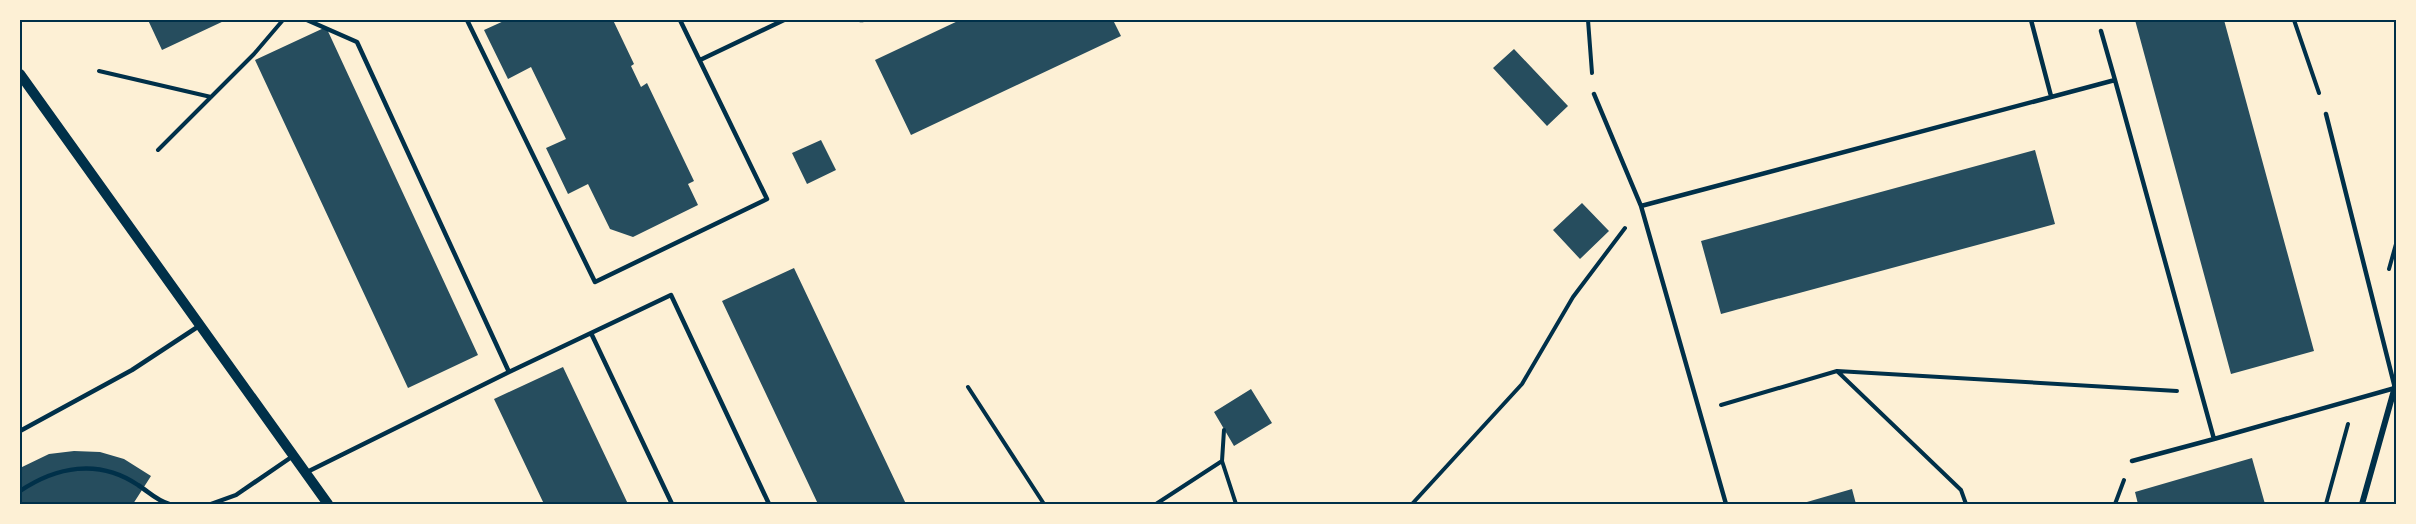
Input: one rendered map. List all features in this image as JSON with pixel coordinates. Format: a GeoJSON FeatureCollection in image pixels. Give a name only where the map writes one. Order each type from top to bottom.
{"type":"FeatureCollection","features":[{"type":"Feature","properties":{"kind":"street"},"geometry":{"type":"LineString","coordinates":[[20,74],[328,504]]}},
{"type":"Feature","properties":{"kind":"street"},"geometry":{"type":"LineString","coordinates":[[2362,504],[2396,386]]}},
{"type":"Feature","properties":{"kind":"lane"},"geometry":{"type":"LineString","coordinates":[[307,20],[357,42],[509,372]]}},
{"type":"Feature","properties":{"kind":"lane"},"geometry":{"type":"LineString","coordinates":[[468,20],[595,282],[767,199],[680,20]]}},
{"type":"Feature","properties":{"kind":"lane"},"geometry":{"type":"LineString","coordinates":[[700,60],[784,20]]}},
{"type":"Feature","properties":{"kind":"lane"},"geometry":{"type":"LineString","coordinates":[[2031,20],[2051,96]]}},
{"type":"Feature","properties":{"kind":"lane"},"geometry":{"type":"LineString","coordinates":[[2101,31],[2214,439]]}},
{"type":"Feature","properties":{"kind":"lane"},"geometry":{"type":"LineString","coordinates":[[1641,206],[2115,80]]}},
{"type":"Feature","properties":{"kind":"lane"},"geometry":{"type":"LineString","coordinates":[[1594,94],[1641,206],[1726,504]]}},
{"type":"Feature","properties":{"kind":"lane"},"geometry":{"type":"LineString","coordinates":[[2132,461],[2396,386],[2326,114]]}},
{"type":"Feature","properties":{"kind":"lane"},"geometry":{"type":"LineString","coordinates":[[305,473],[671,295],[769,504]]}},
{"type":"Feature","properties":{"kind":"lane"},"geometry":{"type":"LineString","coordinates":[[20,431],[132,370],[199,326]]}},
{"type":"Feature","properties":{"kind":"lane"},"geometry":{"type":"LineString","coordinates":[[591,333],[672,504]]}},
{"type":"Feature","properties":{"kind":"lane"},"geometry":{"type":"LineString","coordinates":[[211,504],[236,495],[293,456]]}},
{"type":"Feature","properties":{"kind":"lane"},"geometry":{"type":"LineString","coordinates":[[20,491],[39,478],[63,470],[89,468],[114,473],[137,484],[157,500],[169,504]]}},
{"type":"Feature","properties":{"kind":"path"},"geometry":{"type":"LineString","coordinates":[[158,150],[254,54],[283,20]]}},
{"type":"Feature","properties":{"kind":"path"},"geometry":{"type":"LineString","coordinates":[[1588,20],[1594,94]]}},
{"type":"Feature","properties":{"kind":"path"},"geometry":{"type":"LineString","coordinates":[[2294,20],[2326,114]]}},
{"type":"Feature","properties":{"kind":"path"},"geometry":{"type":"LineString","coordinates":[[99,71],[211,96]]}},
{"type":"Feature","properties":{"kind":"path"},"geometry":{"type":"LineString","coordinates":[[1412,504],[1522,384],[1573,297],[1641,206]]}},
{"type":"Feature","properties":{"kind":"path"},"geometry":{"type":"LineString","coordinates":[[1837,371],[1961,490],[1966,504]]}},
{"type":"Feature","properties":{"kind":"path"},"geometry":{"type":"LineString","coordinates":[[1700,411],[1837,371],[2201,393]]}},
{"type":"Feature","properties":{"kind":"path"},"geometry":{"type":"LineString","coordinates":[[968,387],[1044,504]]}},
{"type":"Feature","properties":{"kind":"path"},"geometry":{"type":"LineString","coordinates":[[1224,430],[1222,461],[1236,504]]}},
{"type":"Feature","properties":{"kind":"path"},"geometry":{"type":"LineString","coordinates":[[1156,504],[1222,461]]}},
{"type":"Feature","properties":{"kind":"building"},"geometry":{"type":"Polygon","coordinates":[[[148,20],[226,20],[162,50],[148,20]]]}},
{"type":"Feature","properties":{"kind":"building"},"geometry":{"type":"Polygon","coordinates":[[[506,20],[613,20],[634,64],[631,66],[641,87],[647,83],[694,181],[688,184],[698,205],[633,237],[610,229],[588,184],[568,194],[546,148],[566,139],[531,67],[508,79],[484,30],[506,20]]]}},
{"type":"Feature","properties":{"kind":"building"},"geometry":{"type":"Polygon","coordinates":[[[960,20],[1113,20],[1121,36],[911,135],[875,60],[960,20]]]}},
{"type":"Feature","properties":{"kind":"building"},"geometry":{"type":"Polygon","coordinates":[[[2135,20],[2224,20],[2314,351],[2231,374],[2135,20]]]}},
{"type":"Feature","properties":{"kind":"building"},"geometry":{"type":"Polygon","coordinates":[[[326,27],[478,355],[408,388],[255,60],[326,27]]]}},
{"type":"Feature","properties":{"kind":"building"},"geometry":{"type":"Polygon","coordinates":[[[1514,49],[1568,106],[1547,126],[1493,68],[1514,49]]]}},
{"type":"Feature","properties":{"kind":"building"},"geometry":{"type":"Polygon","coordinates":[[[821,140],[836,170],[807,184],[792,153],[821,140]]]}},
{"type":"Feature","properties":{"kind":"building"},"geometry":{"type":"Polygon","coordinates":[[[2035,150],[2055,224],[1721,314],[1701,241],[2035,150]]]}},
{"type":"Feature","properties":{"kind":"building"},"geometry":{"type":"Polygon","coordinates":[[[1582,203],[1609,231],[1580,259],[1553,230],[1582,203]]]}},
{"type":"Feature","properties":{"kind":"building"},"geometry":{"type":"Polygon","coordinates":[[[794,268],[906,504],[818,504],[722,301],[794,268]]]}},
{"type":"Feature","properties":{"kind":"building"},"geometry":{"type":"Polygon","coordinates":[[[563,367],[628,504],[544,504],[494,399],[563,367]]]}},
{"type":"Feature","properties":{"kind":"building"},"geometry":{"type":"Polygon","coordinates":[[[1251,389],[1272,423],[1234,446],[1214,412],[1251,389]]]}},
{"type":"Feature","properties":{"kind":"building"},"geometry":{"type":"Polygon","coordinates":[[[74,451],[100,452],[124,459],[151,476],[133,504],[20,504],[20,468],[49,454],[74,451]]]}},
{"type":"Feature","properties":{"kind":"building"},"geometry":{"type":"Polygon","coordinates":[[[2252,458],[2265,504],[2138,504],[2135,492],[2252,458]]]}},
{"type":"Feature","properties":{"kind":"building"},"geometry":{"type":"Polygon","coordinates":[[[1852,489],[1856,504],[1800,504],[1852,489]]]}}]}
